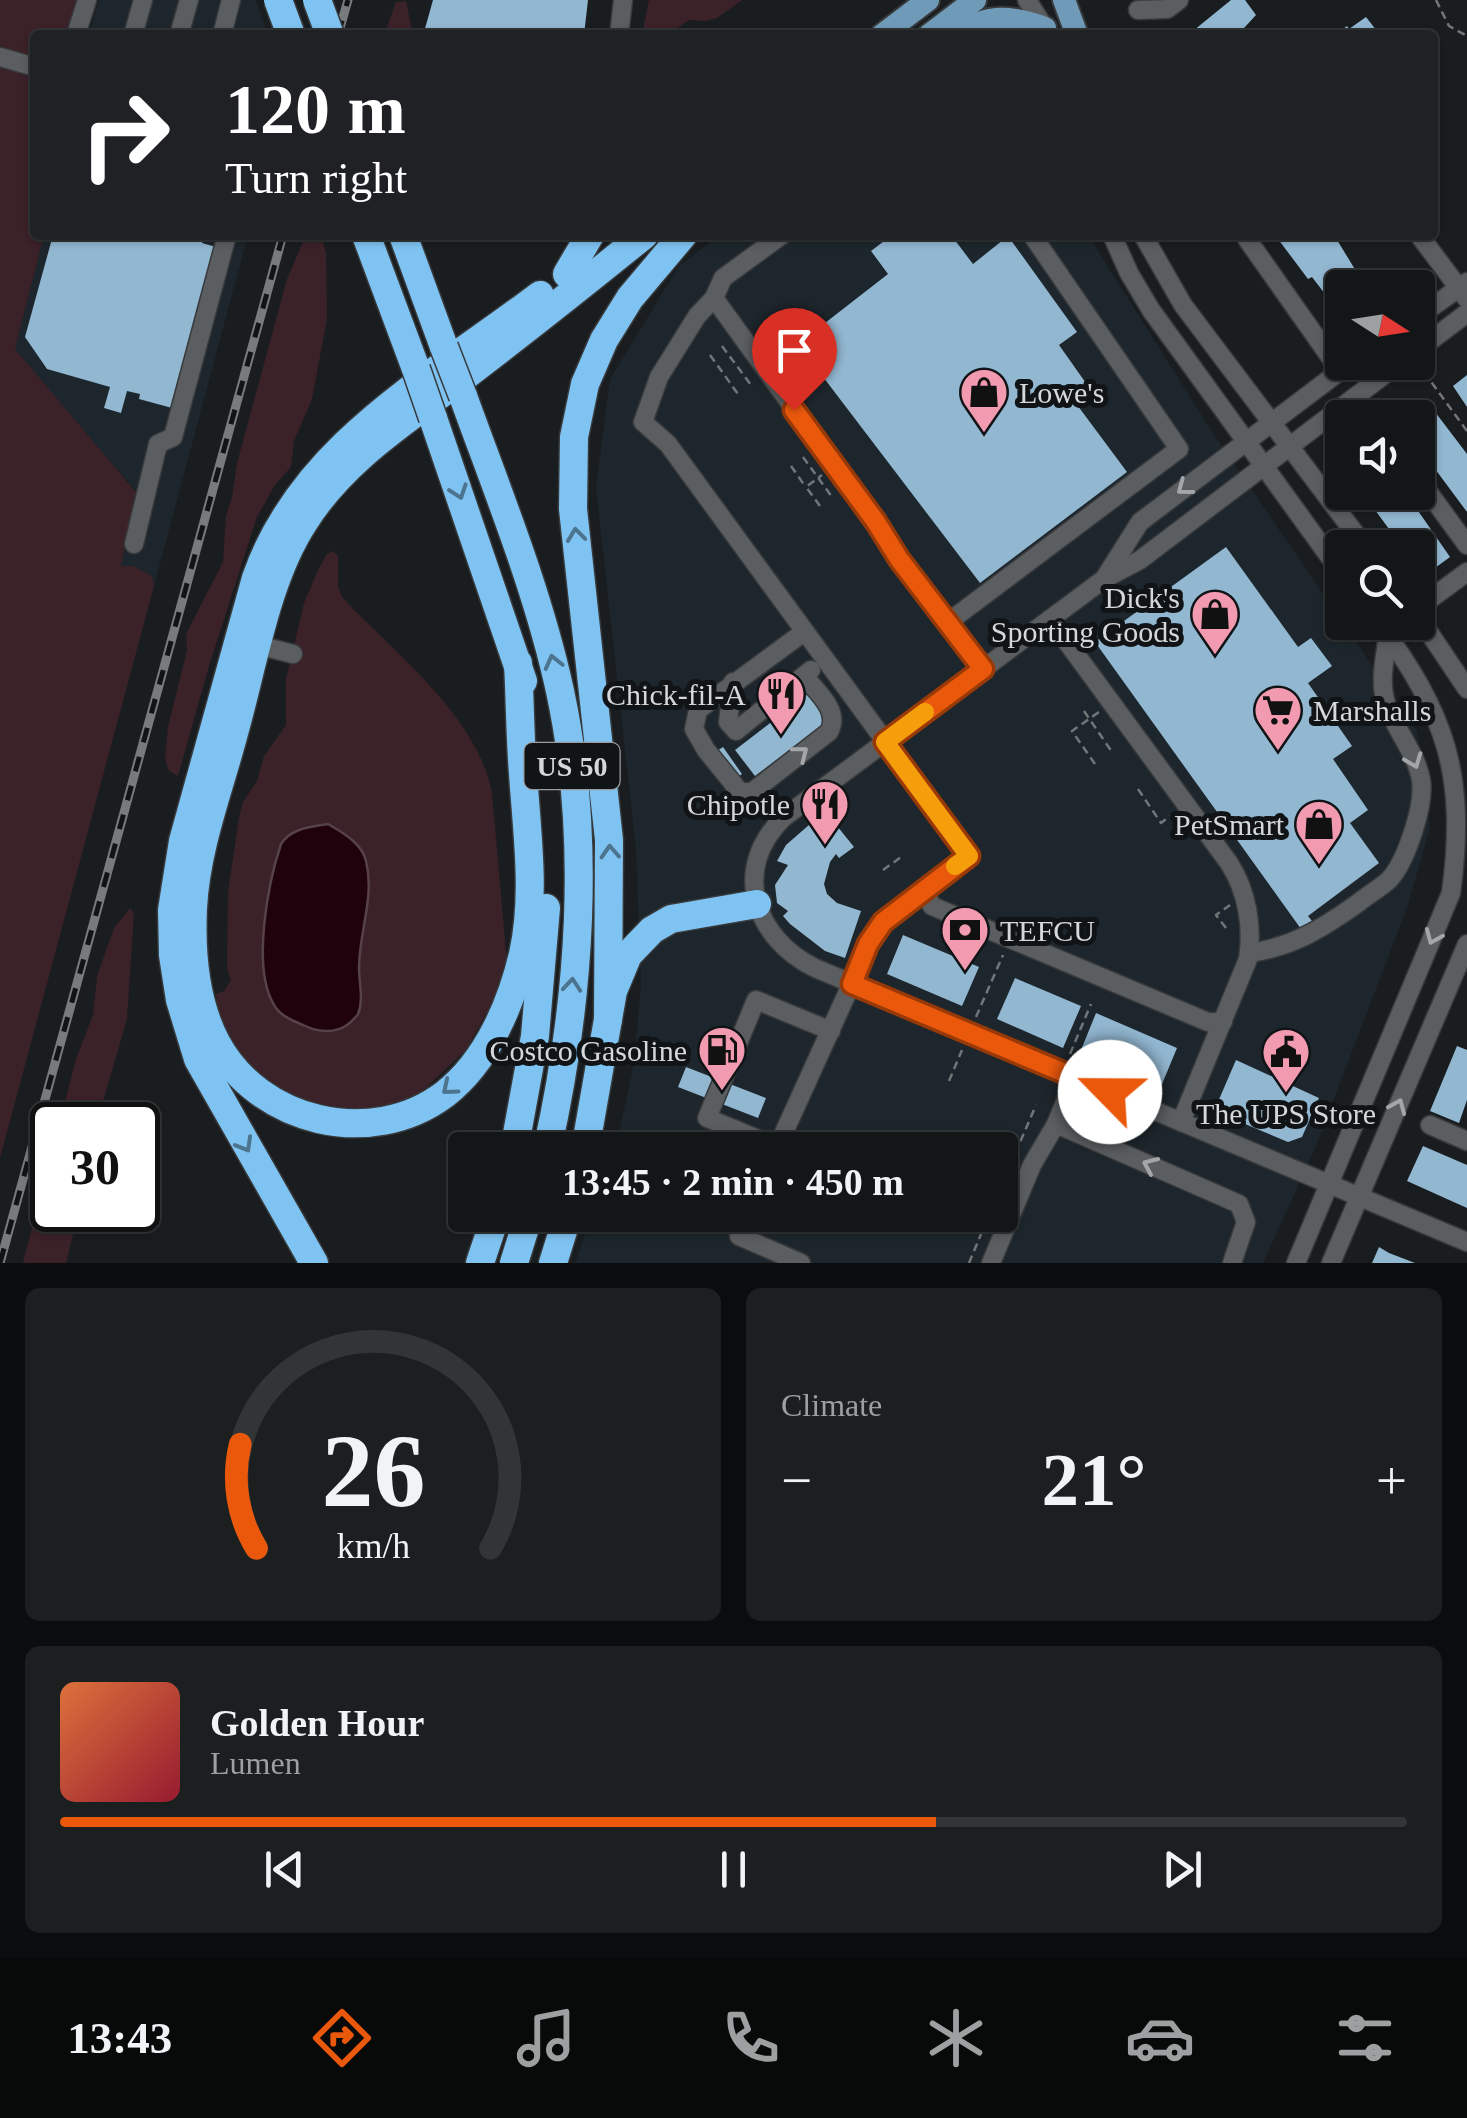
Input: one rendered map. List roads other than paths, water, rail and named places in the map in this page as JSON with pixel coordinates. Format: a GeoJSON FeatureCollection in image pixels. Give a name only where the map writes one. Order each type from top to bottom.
{"type":"FeatureCollection","features":[{"type":"Feature","properties":{"kind":"highway"},"geometry":{"type":"LineString","coordinates":[[278,0],[289,30]]}},
{"type":"Feature","properties":{"kind":"highway"},"geometry":{"type":"LineString","coordinates":[[318,0],[328,30]]}},
{"type":"Feature","properties":{"kind":"highway","name":"US 50"},"geometry":{"type":"LineString","coordinates":[[368,240],[518,663],[534,734],[541,785],[546,914],[536,1036],[517,1132]]}},
{"type":"Feature","properties":{"kind":"highway","name":"US 50"},"geometry":{"type":"LineString","coordinates":[[405,240],[531,587],[559,687],[570,744],[578,859],[576,939],[565,1054],[550,1132]]}},
{"type":"Feature","properties":{"kind":"highway"},"geometry":{"type":"LineString","coordinates":[[566,274],[587,240]]}},
{"type":"Feature","properties":{"kind":"highway"},"geometry":{"type":"LineString","coordinates":[[314,1263],[208,1078],[185,1020],[172,932],[174,888],[183,841],[256,578],[272,538],[296,497],[324,463],[355,435],[611,240]]}},
{"type":"Feature","properties":{"kind":"highway"},"geometry":{"type":"LineString","coordinates":[[518,663],[528,908],[524,950],[504,1010],[470,1068],[429,1104],[379,1122],[332,1122],[287,1108],[260,1092],[234,1069],[214,1039],[197,982],[192,930],[196,880],[258,645],[292,542],[344,471],[638,240]]}},
{"type":"Feature","properties":{"kind":"highway"},"geometry":{"type":"LineString","coordinates":[[608,1020],[608,815],[572,473],[574,436],[585,384],[650,240]]}},
{"type":"Feature","properties":{"kind":"highway"},"geometry":{"type":"LineString","coordinates":[[619,314],[679,240]]}},
{"type":"Feature","properties":{"kind":"highway"},"geometry":{"type":"LineString","coordinates":[[588,1132],[608,1020],[622,964],[634,946],[652,930],[680,916],[758,904]]}},
{"type":"Feature","properties":{"kind":"highway"},"geometry":{"type":"LineString","coordinates":[[480,1263],[490,1232]]}},
{"type":"Feature","properties":{"kind":"highway"},"geometry":{"type":"LineString","coordinates":[[514,1263],[524,1232]]}},
{"type":"Feature","properties":{"kind":"highway"},"geometry":{"type":"LineString","coordinates":[[553,1263],[563,1232]]}},
{"type":"Feature","properties":{"kind":"main road"},"geometry":{"type":"LineString","coordinates":[[889,30],[928,0]]}},
{"type":"Feature","properties":{"kind":"main road"},"geometry":{"type":"LineString","coordinates":[[936,30],[975,0]]}},
{"type":"Feature","properties":{"kind":"main road"},"geometry":{"type":"LineString","coordinates":[[1064,0],[1074,30]]}},
{"type":"Feature","properties":{"kind":"main road"},"geometry":{"type":"LineString","coordinates":[[966,30],[995,18],[1021,20],[1043,30]]}},
{"type":"Feature","properties":{"kind":"street"},"geometry":{"type":"LineString","coordinates":[[78,30],[88,0]]}},
{"type":"Feature","properties":{"kind":"street"},"geometry":{"type":"LineString","coordinates":[[135,30],[143,0]]}},
{"type":"Feature","properties":{"kind":"street"},"geometry":{"type":"LineString","coordinates":[[180,30],[189,0]]}},
{"type":"Feature","properties":{"kind":"street"},"geometry":{"type":"LineString","coordinates":[[223,30],[231,0]]}},
{"type":"Feature","properties":{"kind":"street"},"geometry":{"type":"LineString","coordinates":[[281,30],[290,0]]}},
{"type":"Feature","properties":{"kind":"street"},"geometry":{"type":"LineString","coordinates":[[620,30],[623,0]]}},
{"type":"Feature","properties":{"kind":"street"},"geometry":{"type":"LineString","coordinates":[[1027,0],[1046,30]]}},
{"type":"Feature","properties":{"kind":"street"},"geometry":{"type":"LineString","coordinates":[[1052,0],[1073,30]]}},
{"type":"Feature","properties":{"kind":"street"},"geometry":{"type":"LineString","coordinates":[[1138,10],[1167,9],[1179,0]]}},
{"type":"Feature","properties":{"kind":"street"},"geometry":{"type":"LineString","coordinates":[[0,57],[30,65]]}},
{"type":"Feature","properties":{"kind":"street"},"geometry":{"type":"LineString","coordinates":[[134,544],[158,444],[173,437],[226,240]]}},
{"type":"Feature","properties":{"kind":"street"},"geometry":{"type":"LineString","coordinates":[[775,240],[722,278],[714,298],[697,316],[659,377],[643,422],[668,444],[969,856],[879,927],[784,1132]]}},
{"type":"Feature","properties":{"kind":"street"},"geometry":{"type":"LineString","coordinates":[[947,623],[1178,448],[1035,240]]}},
{"type":"Feature","properties":{"kind":"street"},"geometry":{"type":"LineString","coordinates":[[1114,240],[1151,310],[1325,550]]}},
{"type":"Feature","properties":{"kind":"street"},"geometry":{"type":"LineString","coordinates":[[1145,240],[1172,289],[1353,530]]}},
{"type":"Feature","properties":{"kind":"street"},"geometry":{"type":"LineString","coordinates":[[1248,240],[1325,339]]}},
{"type":"Feature","properties":{"kind":"street"},"geometry":{"type":"LineString","coordinates":[[1423,240],[1464,290],[1435,306]]}},
{"type":"Feature","properties":{"kind":"street"},"geometry":{"type":"LineString","coordinates":[[714,298],[983,669]]}},
{"type":"Feature","properties":{"kind":"street"},"geometry":{"type":"LineString","coordinates":[[1435,337],[1467,313]]}},
{"type":"Feature","properties":{"kind":"street"},"geometry":{"type":"LineString","coordinates":[[1104,579],[1140,522],[1327,380]]}},
{"type":"Feature","properties":{"kind":"street"},"geometry":{"type":"LineString","coordinates":[[1377,380],[1140,560],[1104,579],[777,824],[757,862],[758,904],[763,922],[787,951],[852,984],[1467,1242]]}},
{"type":"Feature","properties":{"kind":"street"},"geometry":{"type":"LineString","coordinates":[[1435,501],[1467,545]]}},
{"type":"Feature","properties":{"kind":"street"},"geometry":{"type":"LineString","coordinates":[[1435,598],[1467,572]]}},
{"type":"Feature","properties":{"kind":"street"},"geometry":{"type":"LineString","coordinates":[[1050,619],[1230,862],[1240,884],[1248,920],[1249,953],[1181,1122]]}},
{"type":"Feature","properties":{"kind":"street"},"geometry":{"type":"LineString","coordinates":[[804,632],[698,710],[694,729],[740,792],[752,792],[829,732],[834,723],[834,714],[804,676]]}},
{"type":"Feature","properties":{"kind":"street"},"geometry":{"type":"LineString","coordinates":[[1435,638],[1467,688]]}},
{"type":"Feature","properties":{"kind":"street"},"geometry":{"type":"LineString","coordinates":[[1249,953],[1316,933],[1391,878],[1414,828],[1421,806],[1421,784],[1410,749],[1384,695],[1383,640]]}},
{"type":"Feature","properties":{"kind":"street"},"geometry":{"type":"LineString","coordinates":[[1296,1263],[1451,893],[1463,838],[1462,784],[1449,733],[1434,700],[1391,640]]}},
{"type":"Feature","properties":{"kind":"street"},"geometry":{"type":"LineString","coordinates":[[258,645],[293,654]]}},
{"type":"Feature","properties":{"kind":"street"},"geometry":{"type":"LineString","coordinates":[[733,682],[728,722],[736,732],[824,659]]}},
{"type":"Feature","properties":{"kind":"street"},"geometry":{"type":"LineString","coordinates":[[924,890],[932,906],[1208,1022],[1223,1022]]}},
{"type":"Feature","properties":{"kind":"street"},"geometry":{"type":"LineString","coordinates":[[1331,1263],[1467,944]]}},
{"type":"Feature","properties":{"kind":"street"},"geometry":{"type":"LineString","coordinates":[[738,1132],[707,1118],[756,1000],[831,1031]]}},
{"type":"Feature","properties":{"kind":"street"},"geometry":{"type":"LineString","coordinates":[[991,1263],[1032,1165],[1076,1078]]}},
{"type":"Feature","properties":{"kind":"street"},"geometry":{"type":"LineString","coordinates":[[1056,1124],[1239,1204],[1246,1222],[1232,1263]]}},
{"type":"Feature","properties":{"kind":"street"},"geometry":{"type":"LineString","coordinates":[[1430,1125],[1467,1141]]}},
{"type":"Feature","properties":{"kind":"street"},"geometry":{"type":"LineString","coordinates":[[741,1232],[739,1236],[801,1263]]}},
{"type":"Feature","properties":{"kind":"railway"},"geometry":{"type":"LineString","coordinates":[[339,30],[348,0]]}},
{"type":"Feature","properties":{"kind":"railway"},"geometry":{"type":"LineString","coordinates":[[0,1263],[282,240]]}},
{"type":"Feature","properties":{"kind":"place","name":"Lowe's"},"geometry":{"type":"Point","coordinates":[984,434]}},
{"type":"Feature","properties":{"kind":"place","name":"Dick's Sporting Goods"},"geometry":{"type":"Point","coordinates":[1215,656]}},
{"type":"Feature","properties":{"kind":"place","name":"Chick-fil-A"},"geometry":{"type":"Point","coordinates":[781,736]}},
{"type":"Feature","properties":{"kind":"place","name":"Marshalls"},"geometry":{"type":"Point","coordinates":[1278,752]}},
{"type":"Feature","properties":{"kind":"place","name":"Chipotle"},"geometry":{"type":"Point","coordinates":[825,846]}},
{"type":"Feature","properties":{"kind":"place","name":"PetSmart"},"geometry":{"type":"Point","coordinates":[1319,866]}},
{"type":"Feature","properties":{"kind":"place","name":"TEFCU"},"geometry":{"type":"Point","coordinates":[965,972]}},
{"type":"Feature","properties":{"kind":"place","name":"Costco Gasoline"},"geometry":{"type":"Point","coordinates":[722,1092]}},
{"type":"Feature","properties":{"kind":"place","name":"The UPS Store"},"geometry":{"type":"Point","coordinates":[1286,1094]}}]}
